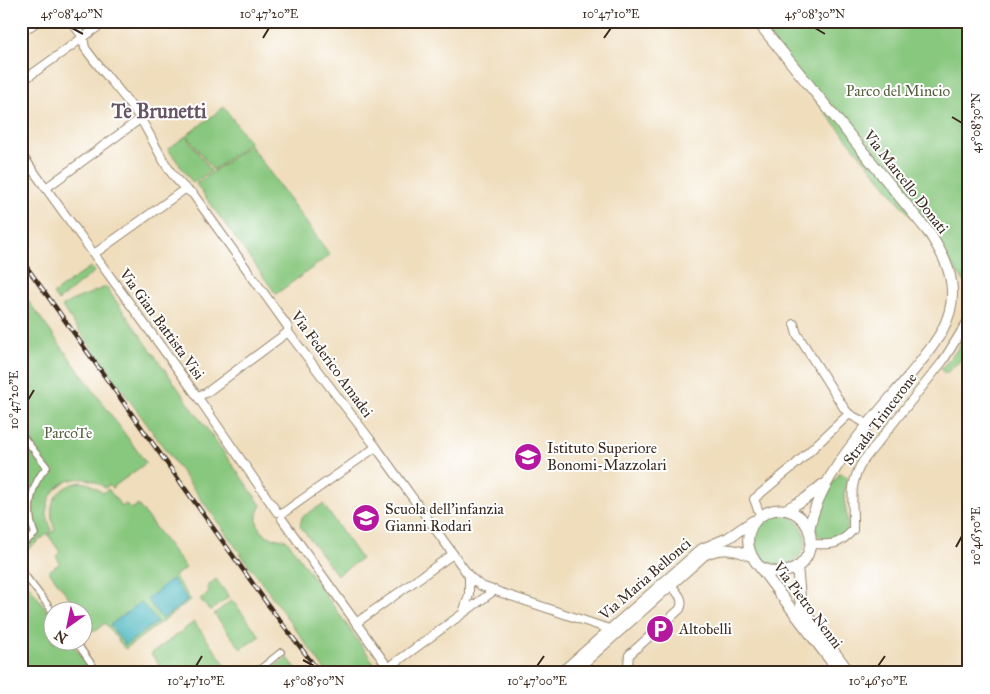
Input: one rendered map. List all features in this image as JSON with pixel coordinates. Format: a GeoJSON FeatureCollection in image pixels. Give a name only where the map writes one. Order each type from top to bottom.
{"type":"FeatureCollection","features":[{"type":"Feature","properties":{"kind":"street"},"geometry":{"type":"LineString","coordinates":[[21,33],[38,21]]}},
{"type":"Feature","properties":{"kind":"street","name":"Via Federico Amadei"},"geometry":{"type":"LineString","coordinates":[[71,21],[83,37],[85,48],[101,71],[119,88],[140,118],[160,154],[185,189],[193,194],[199,202],[288,326],[288,332],[376,447],[469,576],[481,586],[609,630]]}},
{"type":"Feature","properties":{"kind":"street"},"geometry":{"type":"LineString","coordinates":[[21,82],[106,21]]}},
{"type":"Feature","properties":{"kind":"street","name":"Via Marcello Donati"},"geometry":{"type":"LineString","coordinates":[[757,21],[930,234],[948,265],[952,291],[947,324],[832,473],[817,490],[785,510],[774,510],[758,517]]}},
{"type":"Feature","properties":{"kind":"street"},"geometry":{"type":"LineString","coordinates":[[46,188],[140,118]]}},
{"type":"Feature","properties":{"kind":"street","name":"Via Gian Battista Visi"},"geometry":{"type":"LineString","coordinates":[[21,154],[197,396],[390,670]]}},
{"type":"Feature","properties":{"kind":"street"},"geometry":{"type":"LineString","coordinates":[[94,254],[185,189]]}},
{"type":"Feature","properties":{"kind":"street","name":"Strada Trincerone"},"geometry":{"type":"LineString","coordinates":[[810,544],[830,545],[842,542],[853,530],[851,504],[854,476],[862,461],[942,361],[969,319]]}},
{"type":"Feature","properties":{"kind":"street"},"geometry":{"type":"LineString","coordinates":[[794,324],[797,334],[849,414],[869,425]]}},
{"type":"Feature","properties":{"kind":"street"},"geometry":{"type":"LineString","coordinates":[[197,396],[206,392],[288,332]]}},
{"type":"Feature","properties":{"kind":"street"},"geometry":{"type":"LineString","coordinates":[[751,556],[748,534],[758,517],[754,499],[796,464],[849,414]]}},
{"type":"Feature","properties":{"kind":"street"},"geometry":{"type":"LineString","coordinates":[[21,434],[47,466],[41,472],[32,492],[30,510],[35,534],[21,545]]}},
{"type":"Feature","properties":{"kind":"street"},"geometry":{"type":"LineString","coordinates":[[281,515],[376,447]]}},
{"type":"Feature","properties":{"kind":"street","name":"Via Marcello Donati"},"geometry":{"type":"LineString","coordinates":[[810,544],[809,532],[812,511],[832,473]]}},
{"type":"Feature","properties":{"kind":"street"},"geometry":{"type":"LineString","coordinates":[[785,510],[798,516],[809,532]]}},
{"type":"Feature","properties":{"kind":"street","name":"Via Maria Bellonci"},"geometry":{"type":"LineString","coordinates":[[561,673],[702,549],[728,538],[758,517]]}},
{"type":"Feature","properties":{"kind":"street"},"geometry":{"type":"LineString","coordinates":[[759,566],[778,573],[797,567],[805,559],[810,544]]}},
{"type":"Feature","properties":{"kind":"street","name":"Via Maria Bellonci"},"geometry":{"type":"LineString","coordinates":[[572,673],[636,618],[671,584],[712,551],[732,549],[751,556]]}},
{"type":"Feature","properties":{"kind":"street"},"geometry":{"type":"LineString","coordinates":[[356,623],[453,554]]}},
{"type":"Feature","properties":{"kind":"street","name":"Via Pietro Nenni"},"geometry":{"type":"LineString","coordinates":[[751,556],[840,673]]}},
{"type":"Feature","properties":{"kind":"street","name":"Via Pietro Nenni"},"geometry":{"type":"LineString","coordinates":[[797,567],[800,607],[850,673]]}},
{"type":"Feature","properties":{"kind":"street"},"geometry":{"type":"LineString","coordinates":[[21,570],[46,602]]}},
{"type":"Feature","properties":{"kind":"street"},"geometry":{"type":"LineString","coordinates":[[463,614],[469,595],[469,576]]}},
{"type":"Feature","properties":{"kind":"street"},"geometry":{"type":"LineString","coordinates":[[632,673],[628,665],[629,655],[680,609],[682,600],[671,584]]}},
{"type":"Feature","properties":{"kind":"street"},"geometry":{"type":"LineString","coordinates":[[390,670],[494,590]]}},
{"type":"Feature","properties":{"kind":"street"},"geometry":{"type":"LineString","coordinates":[[609,630],[616,630],[626,621],[636,618]]}},
{"type":"Feature","properties":{"kind":"street"},"geometry":{"type":"LineString","coordinates":[[83,652],[98,673]]}},
{"type":"Feature","properties":{"kind":"street"},"geometry":{"type":"LineString","coordinates":[[255,673],[281,652]]}},
{"type":"Feature","properties":{"kind":"green space","name":"Parco del Mincio"},"geometry":{"type":"Polygon","coordinates":[[[750,21],[969,21],[969,287],[750,21]]]}},
{"type":"Feature","properties":{"kind":"green space"},"geometry":{"type":"Polygon","coordinates":[[[224,107],[250,143],[213,170],[187,135],[224,107]]]}},
{"type":"Feature","properties":{"kind":"green space"},"geometry":{"type":"Polygon","coordinates":[[[186,136],[211,171],[193,183],[168,149],[186,136]]]}},
{"type":"Feature","properties":{"kind":"green space"},"geometry":{"type":"Polygon","coordinates":[[[250,145],[330,255],[276,294],[196,184],[250,145]]]}},
{"type":"Feature","properties":{"kind":"green space"},"geometry":{"type":"Polygon","coordinates":[[[21,173],[33,190],[21,199],[21,173]]]}},
{"type":"Feature","properties":{"kind":"green space"},"geometry":{"type":"Polygon","coordinates":[[[90,267],[95,271],[58,301],[53,294],[90,267]]]}},
{"type":"Feature","properties":{"kind":"green space"},"geometry":{"type":"Polygon","coordinates":[[[106,287],[261,505],[257,519],[261,531],[278,539],[286,539],[381,673],[327,673],[62,307],[71,301],[106,287]]]}},
{"type":"Feature","properties":{"kind":"green space","name":"ParcoTe"},"geometry":{"type":"Polygon","coordinates":[[[21,291],[146,463],[112,488],[109,485],[105,488],[97,482],[88,479],[70,480],[62,484],[50,497],[47,507],[47,516],[52,530],[21,555],[21,291]]]}},
{"type":"Feature","properties":{"kind":"green space"},"geometry":{"type":"Polygon","coordinates":[[[969,326],[969,353],[945,374],[941,369],[965,340],[969,326]]]}},
{"type":"Feature","properties":{"kind":"green space"},"geometry":{"type":"Polygon","coordinates":[[[840,473],[848,477],[844,493],[847,517],[846,532],[843,537],[835,540],[824,540],[817,534],[815,526],[816,517],[824,497],[840,473]]]}},
{"type":"Feature","properties":{"kind":"green space"},"geometry":{"type":"Polygon","coordinates":[[[81,482],[90,484],[103,493],[108,489],[122,507],[126,504],[131,509],[138,505],[186,568],[174,576],[191,600],[125,649],[105,623],[94,632],[92,629],[92,602],[72,602],[49,571],[60,563],[56,556],[60,552],[48,535],[55,530],[51,513],[52,506],[54,499],[59,493],[64,488],[81,482]]]}},
{"type":"Feature","properties":{"kind":"green space"},"geometry":{"type":"Polygon","coordinates":[[[323,504],[361,559],[337,575],[300,526],[302,517],[323,504]]]}},
{"type":"Feature","properties":{"kind":"green space"},"geometry":{"type":"Polygon","coordinates":[[[779,514],[789,516],[797,522],[803,530],[805,540],[803,550],[797,558],[789,564],[779,566],[769,564],[761,558],[755,550],[753,540],[755,530],[761,522],[769,516],[779,514]]]}},
{"type":"Feature","properties":{"kind":"green space"},"geometry":{"type":"Polygon","coordinates":[[[21,575],[42,603],[42,652],[78,652],[94,673],[21,673],[21,575]]]}},
{"type":"Feature","properties":{"kind":"green space"},"geometry":{"type":"Polygon","coordinates":[[[216,579],[229,597],[210,611],[200,599],[210,592],[207,587],[216,579]]]}},
{"type":"Feature","properties":{"kind":"green space"},"geometry":{"type":"Polygon","coordinates":[[[232,600],[260,636],[241,649],[214,614],[232,600]]]}},
{"type":"Feature","properties":{"kind":"green space"},"geometry":{"type":"Polygon","coordinates":[[[194,622],[225,664],[213,673],[165,673],[151,654],[194,622]]]}},
{"type":"Feature","properties":{"kind":"green space"},"geometry":{"type":"Polygon","coordinates":[[[287,657],[300,673],[267,673],[287,657]]]}},
{"type":"Feature","properties":{"kind":"water"},"geometry":{"type":"Polygon","coordinates":[[[172,579],[188,600],[162,619],[147,599],[172,579]]]}},
{"type":"Feature","properties":{"kind":"water"},"geometry":{"type":"Polygon","coordinates":[[[141,602],[157,622],[125,645],[110,625],[141,602]]]}},
{"type":"Feature","properties":{"kind":"railway"},"geometry":{"type":"LineString","coordinates":[[21,259],[271,609],[320,673]]}},
{"type":"Feature","properties":{"kind":"place","name":"Istituto Superiore Bonomi-Mazzolari"},"geometry":{"type":"Point","coordinates":[528,457]}},
{"type":"Feature","properties":{"kind":"place","name":"Scuola dell'infanzia Gianni Rodari"},"geometry":{"type":"Point","coordinates":[366,518]}},
{"type":"Feature","properties":{"kind":"place","name":"Altobelli"},"geometry":{"type":"Point","coordinates":[660,629]}},
{"type":"Feature","properties":{"kind":"district","name":"Te Brunetti"},"geometry":{"type":"Point","coordinates":[159,111]}}]}
